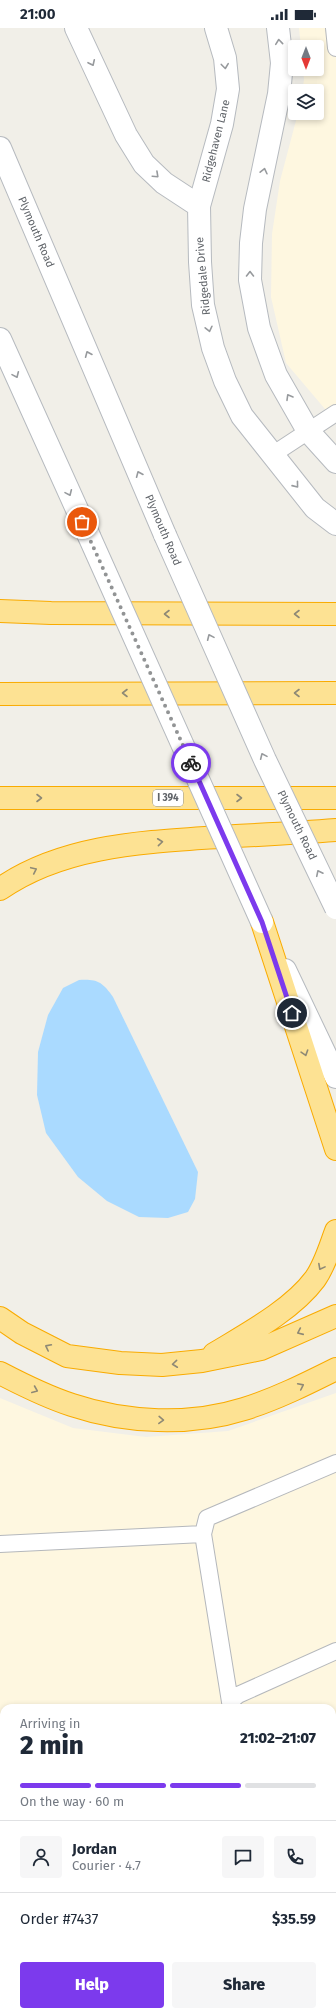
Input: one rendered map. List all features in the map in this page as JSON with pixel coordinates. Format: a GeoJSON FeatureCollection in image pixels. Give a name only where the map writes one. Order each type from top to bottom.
{"type":"FeatureCollection","features":[{"type":"Feature","properties":{"kind":"highway"},"geometry":{"type":"LineString","coordinates":[[0,611],[51,613],[336,614]]}},
{"type":"Feature","properties":{"kind":"highway"},"geometry":{"type":"LineString","coordinates":[[0,615],[51,613]]}},
{"type":"Feature","properties":{"kind":"highway"},"geometry":{"type":"LineString","coordinates":[[0,694],[336,693]]}},
{"type":"Feature","properties":{"kind":"highway","name":"I 394"},"geometry":{"type":"LineString","coordinates":[[0,798],[336,798]]}},
{"type":"Feature","properties":{"kind":"highway"},"geometry":{"type":"LineString","coordinates":[[0,889],[36,869],[67,857],[103,848],[185,839],[336,830]]}},
{"type":"Feature","properties":{"kind":"highway"},"geometry":{"type":"LineString","coordinates":[[262,922],[336,1149]]}},
{"type":"Feature","properties":{"kind":"highway"},"geometry":{"type":"LineString","coordinates":[[202,1361],[284,1309],[314,1279],[328,1254],[336,1231]]}},
{"type":"Feature","properties":{"kind":"highway"},"geometry":{"type":"LineString","coordinates":[[0,1318],[22,1333],[67,1356],[120,1363],[162,1365],[202,1361],[261,1349],[336,1316]]}},
{"type":"Feature","properties":{"kind":"highway"},"geometry":{"type":"LineString","coordinates":[[0,1373],[32,1390],[73,1405],[117,1416],[162,1420],[205,1418],[243,1409],[287,1393],[336,1369]]}},
{"type":"Feature","properties":{"kind":"main road"},"geometry":{"type":"LineString","coordinates":[[76,28],[126,135],[144,164],[164,183],[199,206]]}},
{"type":"Feature","properties":{"kind":"main road","name":"Ridgehaven Lane"},"geometry":{"type":"LineString","coordinates":[[199,206],[222,124],[228,89],[225,58],[216,28]]}},
{"type":"Feature","properties":{"kind":"main road"},"geometry":{"type":"LineString","coordinates":[[278,28],[282,63],[279,94],[255,209],[251,243],[250,280],[259,328],[276,375],[308,431],[336,462]]}},
{"type":"Feature","properties":{"kind":"main road","name":"Plymouth Road"},"geometry":{"type":"LineString","coordinates":[[0,148],[165,535],[265,760],[336,908]]}},
{"type":"Feature","properties":{"kind":"main road","name":"Ridgedale Drive"},"geometry":{"type":"LineString","coordinates":[[199,206],[200,262],[203,305],[213,348],[225,381],[242,416],[272,455],[315,508],[336,524]]}},
{"type":"Feature","properties":{"kind":"main road"},"geometry":{"type":"LineString","coordinates":[[0,339],[262,922],[336,1077]]}},
{"type":"Feature","properties":{"kind":"lane"},"geometry":{"type":"LineString","coordinates":[[334,28],[336,48]]}},
{"type":"Feature","properties":{"kind":"lane"},"geometry":{"type":"LineString","coordinates":[[272,455],[336,412]]}},
{"type":"Feature","properties":{"kind":"lane"},"geometry":{"type":"LineString","coordinates":[[230,1704],[203,1534],[207,1518],[336,1463]]}},
{"type":"Feature","properties":{"kind":"lane"},"geometry":{"type":"LineString","coordinates":[[0,1544],[203,1534]]}},
{"type":"Feature","properties":{"kind":"lane"},"geometry":{"type":"LineString","coordinates":[[231,1704],[238,1695],[336,1651]]}},
{"type":"Feature","properties":{"kind":"shaded area"},"geometry":{"type":"Polygon","coordinates":[[[299,28],[336,28],[336,422],[286,363],[271,297],[272,234],[280,181],[296,120],[324,120],[324,84],[303,84],[304,76],[324,76],[324,40],[300,40],[299,28]]]}},
{"type":"Feature","properties":{"kind":"shaded area"},"geometry":{"type":"Polygon","coordinates":[[[336,1393],[336,1704],[0,1704],[0,1398],[73,1428],[146,1437],[228,1431],[336,1393]]]}},
{"type":"Feature","properties":{"kind":"water"},"geometry":{"type":"Polygon","coordinates":[[[79,980],[99,982],[113,997],[198,1172],[195,1199],[188,1212],[168,1218],[139,1217],[107,1201],[78,1177],[46,1133],[37,1095],[38,1052],[48,1015],[63,988],[79,980]]]}},
{"type":"Feature","properties":{"kind":"way so far"},"geometry":{"type":"LineString","coordinates":[[82,522],[191,763]]}},
{"type":"Feature","properties":{"kind":"route"},"geometry":{"type":"LineString","coordinates":[[191,763],[262,922],[292,1013]]}}]}
